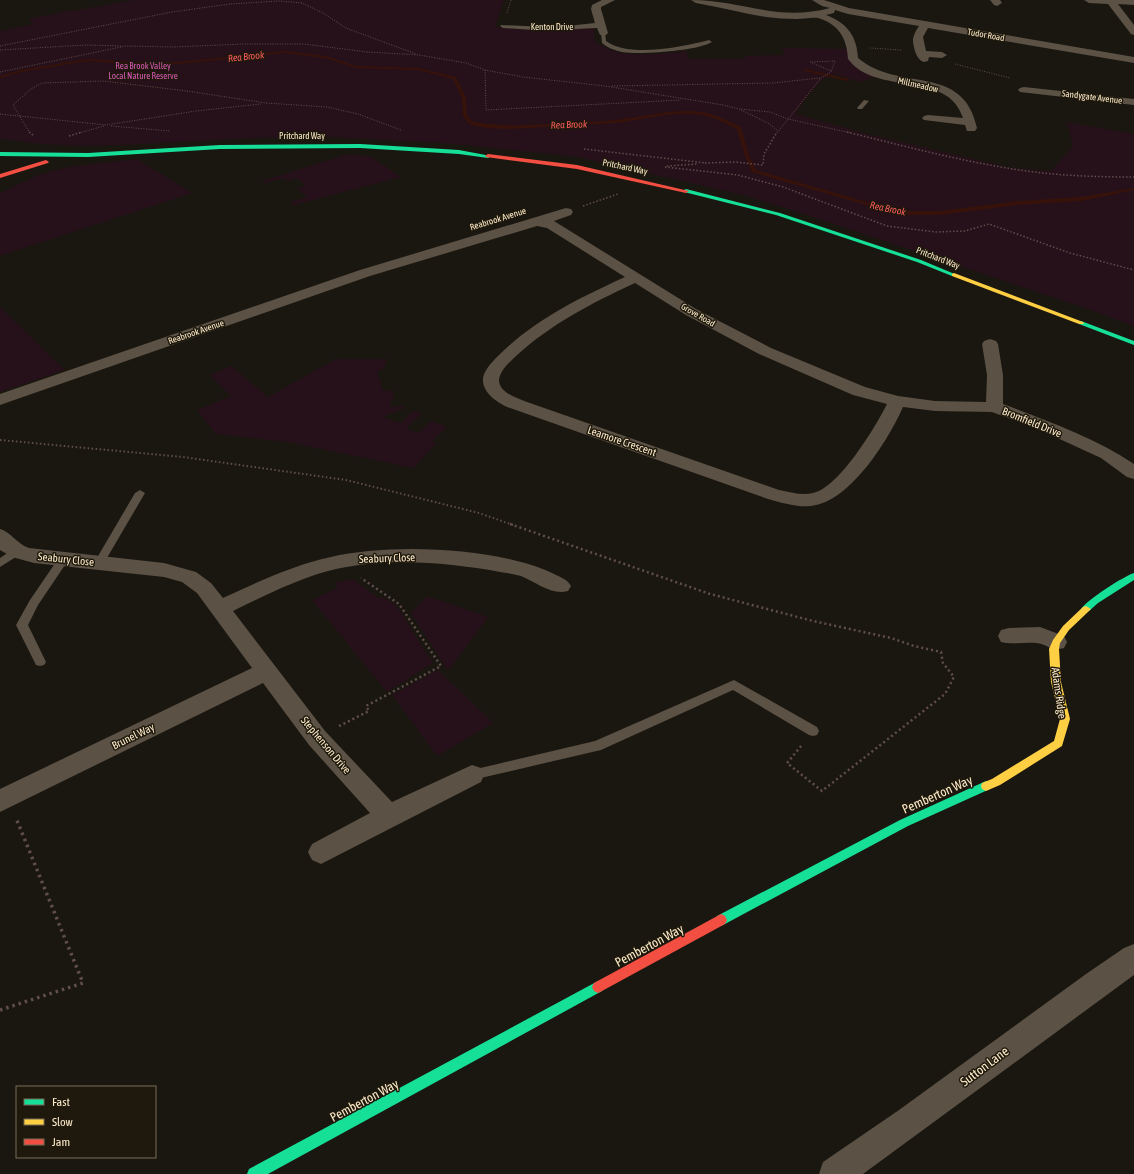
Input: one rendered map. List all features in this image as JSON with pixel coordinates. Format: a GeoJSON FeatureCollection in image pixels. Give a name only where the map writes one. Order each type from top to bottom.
{"type":"FeatureCollection","features":[{"type":"Feature","properties":{"kind":"main road","name":"Pritchard Way"},"geometry":{"type":"LineString","coordinates":[[0,154],[88,155],[220,147],[360,146],[459,152],[577,167],[643,181],[778,214],[919,261],[994,291],[1134,342]]}},
{"type":"Feature","properties":{"kind":"main road","name":"Pritchard Way"},"geometry":{"type":"LineString","coordinates":[[0,176],[33,165],[88,155]]}},
{"type":"Feature","properties":{"kind":"main road"},"geometry":{"type":"LineString","coordinates":[[1056,642],[1066,628],[1095,601],[1134,576]]}},
{"type":"Feature","properties":{"kind":"main road","name":"Adams Ridge"},"geometry":{"type":"LineString","coordinates":[[1056,642],[1054,649],[1056,682],[1065,719],[1058,744]]}},
{"type":"Feature","properties":{"kind":"main road","name":"Pemberton Way"},"geometry":{"type":"LineString","coordinates":[[254,1174],[619,975],[904,823],[996,782],[1058,744]]}},
{"type":"Feature","properties":{"kind":"street"},"geometry":{"type":"LineString","coordinates":[[602,29],[596,14],[597,5],[610,0]]}},
{"type":"Feature","properties":{"kind":"street"},"geometry":{"type":"LineString","coordinates":[[696,0],[773,15],[802,17],[818,15],[837,8]]}},
{"type":"Feature","properties":{"kind":"street","name":"Tudor Road"},"geometry":{"type":"LineString","coordinates":[[817,0],[837,8],[1134,60]]}},
{"type":"Feature","properties":{"kind":"street"},"geometry":{"type":"LineString","coordinates":[[1118,1],[1134,32]]}},
{"type":"Feature","properties":{"kind":"street"},"geometry":{"type":"LineString","coordinates":[[1092,2],[1134,2]]}},
{"type":"Feature","properties":{"kind":"street"},"geometry":{"type":"LineString","coordinates":[[818,15],[833,22],[845,31],[851,39],[854,47]]}},
{"type":"Feature","properties":{"kind":"street"},"geometry":{"type":"LineString","coordinates":[[926,24],[919,31],[918,36],[922,55],[942,55]]}},
{"type":"Feature","properties":{"kind":"street","name":"Kenton Drive"},"geometry":{"type":"LineString","coordinates":[[579,27],[602,29]]}},
{"type":"Feature","properties":{"kind":"street","name":"Millmeadow"},"geometry":{"type":"LineString","coordinates":[[854,47],[853,59],[863,68],[885,77],[931,86],[953,95],[964,107],[971,125],[928,118]]}},
{"type":"Feature","properties":{"kind":"street","name":"Sandygate Avenue"},"geometry":{"type":"LineString","coordinates":[[1024,90],[1049,88],[1134,102]]}},
{"type":"Feature","properties":{"kind":"street"},"geometry":{"type":"LineString","coordinates":[[537,222],[566,212]]}},
{"type":"Feature","properties":{"kind":"street","name":"Reabrook Avenue"},"geometry":{"type":"LineString","coordinates":[[0,400],[391,264],[537,222]]}},
{"type":"Feature","properties":{"kind":"street","name":"Grove Road"},"geometry":{"type":"LineString","coordinates":[[537,222],[551,224],[562,230],[691,312],[765,351],[859,391],[897,402]]}},
{"type":"Feature","properties":{"kind":"street","name":"Reabrook Avenue"},"geometry":{"type":"LineString","coordinates":[[391,264],[396,257],[416,244],[460,230]]}},
{"type":"Feature","properties":{"kind":"street","name":"Leamore Crescent"},"geometry":{"type":"LineString","coordinates":[[638,277],[583,302],[539,328],[520,343],[499,363],[492,373],[491,384],[496,392],[509,400],[541,412],[775,495],[798,500],[821,498],[837,488],[877,438],[890,418],[897,402]]}},
{"type":"Feature","properties":{"kind":"street"},"geometry":{"type":"LineString","coordinates":[[990,344],[995,375],[994,407]]}},
{"type":"Feature","properties":{"kind":"street","name":"Bromfield Drive"},"geometry":{"type":"LineString","coordinates":[[897,402],[935,406],[994,407],[1046,426],[1100,451],[1134,473]]}},
{"type":"Feature","properties":{"kind":"street","name":"Seabury Close"},"geometry":{"type":"LineString","coordinates":[[0,536],[4,542],[8,557],[34,556],[164,570],[189,577],[204,588],[267,670]]}},
{"type":"Feature","properties":{"kind":"street","name":"Seabury Close"},"geometry":{"type":"LineString","coordinates":[[219,609],[270,585],[301,573],[350,560],[399,556],[484,562],[523,570],[561,586]]}},
{"type":"Feature","properties":{"kind":"street"},"geometry":{"type":"LineString","coordinates":[[1009,636],[1040,635],[1056,642]]}},
{"type":"Feature","properties":{"kind":"street","name":"Stephenson Drive"},"geometry":{"type":"LineString","coordinates":[[267,670],[317,738],[389,816]]}},
{"type":"Feature","properties":{"kind":"street","name":"Brunel Way"},"geometry":{"type":"LineString","coordinates":[[3,800],[267,670]]}},
{"type":"Feature","properties":{"kind":"street"},"geometry":{"type":"LineString","coordinates":[[321,852],[472,775]]}},
{"type":"Feature","properties":{"kind":"street","name":"Sutton Lane"},"geometry":{"type":"LineString","coordinates":[[835,1174],[888,1138],[1083,993],[1134,958]]}},
{"type":"Feature","properties":{"kind":"lane","name":"Kenton Drive"},"geometry":{"type":"LineString","coordinates":[[503,26],[548,29],[579,27]]}},
{"type":"Feature","properties":{"kind":"lane"},"geometry":{"type":"LineString","coordinates":[[602,29],[604,42],[607,45],[626,50],[669,50],[710,42]]}},
{"type":"Feature","properties":{"kind":"lane"},"geometry":{"type":"LineString","coordinates":[[860,108],[866,101]]}},
{"type":"Feature","properties":{"kind":"lane"},"geometry":{"type":"LineString","coordinates":[[99,563],[140,493]]}},
{"type":"Feature","properties":{"kind":"lane"},"geometry":{"type":"LineString","coordinates":[[40,662],[22,625],[34,603],[64,559]]}},
{"type":"Feature","properties":{"kind":"lane"},"geometry":{"type":"LineString","coordinates":[[472,775],[597,746],[734,685],[813,731]]}},
{"type":"Feature","properties":{"kind":"path"},"geometry":{"type":"LineString","coordinates":[[0,46],[172,12],[230,4],[278,1],[302,2],[323,13],[346,28],[419,55]]}},
{"type":"Feature","properties":{"kind":"path"},"geometry":{"type":"LineString","coordinates":[[0,50],[79,45],[174,47],[245,44],[304,44],[366,52],[419,55],[466,63],[485,70],[524,77],[605,86],[723,105],[738,109],[770,112],[788,119],[952,157],[1020,170],[1104,177],[1134,177]]}},
{"type":"Feature","properties":{"kind":"path"},"geometry":{"type":"LineString","coordinates":[[0,72],[126,46]]}},
{"type":"Feature","properties":{"kind":"path"},"geometry":{"type":"LineString","coordinates":[[854,47],[922,55]]}},
{"type":"Feature","properties":{"kind":"path"},"geometry":{"type":"LineString","coordinates":[[942,55],[950,62],[1049,88]]}},
{"type":"Feature","properties":{"kind":"path"},"geometry":{"type":"LineString","coordinates":[[831,72],[810,62],[835,61],[831,72],[821,78],[778,131],[764,154],[763,165],[735,162],[661,166],[738,175],[783,187],[887,226],[936,232],[965,231],[989,224],[1070,253],[1134,270]]}},
{"type":"Feature","properties":{"kind":"path"},"geometry":{"type":"LineString","coordinates":[[485,70],[486,110],[687,100]]}},
{"type":"Feature","properties":{"kind":"path"},"geometry":{"type":"LineString","coordinates":[[605,86],[719,85],[773,83],[821,78]]}},
{"type":"Feature","properties":{"kind":"path"},"geometry":{"type":"LineString","coordinates":[[36,137],[31,135],[13,105],[31,89],[42,83],[103,81],[187,91],[266,103],[327,107],[358,114],[407,132]]}},
{"type":"Feature","properties":{"kind":"path"},"geometry":{"type":"LineString","coordinates":[[0,114],[106,125],[196,111],[266,103]]}},
{"type":"Feature","properties":{"kind":"path"},"geometry":{"type":"LineString","coordinates":[[738,109],[768,123],[778,131]]}},
{"type":"Feature","properties":{"kind":"path"},"geometry":{"type":"LineString","coordinates":[[566,212],[619,194]]}},
{"type":"Feature","properties":{"kind":"path"},"geometry":{"type":"LineString","coordinates":[[0,440],[183,457],[353,482],[479,513],[586,549],[710,594],[813,621],[891,638],[914,646],[941,652],[943,663],[954,677],[945,694],[822,791],[787,763],[813,731]]}},
{"type":"Feature","properties":{"kind":"path"},"geometry":{"type":"LineString","coordinates":[[317,738],[369,711],[366,706],[441,666],[399,604],[355,574],[350,560]]}},
{"type":"Feature","properties":{"kind":"path"},"geometry":{"type":"LineString","coordinates":[[0,1010],[83,983],[28,846],[3,800]]}},
{"type":"Feature","properties":{"kind":"green space","name":"Rea Brook Valley Local Nature Reserve"},"geometry":{"type":"Polygon","coordinates":[[[134,0],[504,0],[495,27],[540,31],[594,28],[594,40],[603,47],[625,54],[663,54],[686,51],[688,59],[745,59],[745,56],[785,55],[782,48],[847,49],[876,76],[860,82],[834,74],[822,80],[817,85],[796,114],[871,135],[1012,168],[1051,171],[1073,146],[1067,122],[1134,134],[1134,326],[1085,308],[743,195],[578,157],[456,144],[331,137],[254,138],[82,146],[42,144],[0,139],[0,31],[33,24],[29,19],[71,10],[73,11],[134,0]]]}},
{"type":"Feature","properties":{"kind":"green space"},"geometry":{"type":"Polygon","coordinates":[[[345,155],[370,156],[401,177],[294,205],[290,202],[307,197],[297,188],[306,186],[297,178],[288,181],[284,178],[265,183],[262,181],[345,155]]]}},
{"type":"Feature","properties":{"kind":"green space"},"geometry":{"type":"Polygon","coordinates":[[[137,159],[192,193],[0,256],[0,193],[38,175],[68,167],[137,159]]]}},
{"type":"Feature","properties":{"kind":"green space"},"geometry":{"type":"Polygon","coordinates":[[[0,307],[65,370],[0,392],[0,307]]]}},
{"type":"Feature","properties":{"kind":"green space"},"geometry":{"type":"Polygon","coordinates":[[[336,359],[387,359],[384,369],[379,370],[378,374],[383,391],[393,390],[394,398],[390,399],[391,407],[403,405],[404,408],[383,417],[401,423],[413,411],[422,413],[406,428],[418,433],[431,421],[447,427],[432,441],[437,443],[413,468],[288,442],[216,434],[197,410],[231,396],[210,375],[231,366],[268,397],[336,359]]]}},
{"type":"Feature","properties":{"kind":"green space"},"geometry":{"type":"Polygon","coordinates":[[[353,579],[378,598],[383,597],[396,605],[433,663],[387,692],[312,600],[337,588],[336,582],[353,579]]]}},
{"type":"Feature","properties":{"kind":"green space"},"geometry":{"type":"Polygon","coordinates":[[[427,596],[488,617],[448,671],[411,613],[427,596]]]}},
{"type":"Feature","properties":{"kind":"green space"},"geometry":{"type":"Polygon","coordinates":[[[438,670],[493,723],[437,756],[392,695],[438,670]]]}},
{"type":"Feature","properties":{"kind":"waterway","name":"Rea Brook"},"geometry":{"type":"LineString","coordinates":[[0,77],[21,71],[87,60],[132,63],[179,63],[285,52],[326,57],[356,67],[418,69],[455,78],[464,98],[465,115],[469,122],[495,127],[615,122],[664,114],[692,112],[722,119],[739,128],[747,156],[754,171],[879,207],[910,213],[940,213],[1018,203],[1081,199],[1134,189]]}},
{"type":"Feature","properties":{"kind":"waterway"},"geometry":{"type":"LineString","coordinates":[[805,70],[847,80]]}},
{"type":"Feature","properties":{"kind":"traffic: fast"},"geometry":{"type":"LineString","coordinates":[[0,154],[88,155],[220,147],[360,146],[459,152],[488,156]]}},
{"type":"Feature","properties":{"kind":"traffic: fast"},"geometry":{"type":"LineString","coordinates":[[686,191],[778,214],[919,261],[954,275]]}},
{"type":"Feature","properties":{"kind":"traffic: fast"},"geometry":{"type":"LineString","coordinates":[[1081,323],[1134,343]]}},
{"type":"Feature","properties":{"kind":"traffic: fast"},"geometry":{"type":"LineString","coordinates":[[1086,609],[1095,601],[1134,576]]}},
{"type":"Feature","properties":{"kind":"traffic: fast"},"geometry":{"type":"LineString","coordinates":[[721,920],[904,823],[986,786]]}},
{"type":"Feature","properties":{"kind":"traffic: fast"},"geometry":{"type":"LineString","coordinates":[[254,1174],[598,987]]}},
{"type":"Feature","properties":{"kind":"traffic: slow"},"geometry":{"type":"LineString","coordinates":[[954,275],[1081,323]]}},
{"type":"Feature","properties":{"kind":"traffic: slow"},"geometry":{"type":"LineString","coordinates":[[986,786],[996,782],[1058,743],[1065,719],[1056,682],[1054,649],[1056,642],[1066,628],[1086,609]]}},
{"type":"Feature","properties":{"kind":"traffic: jam"},"geometry":{"type":"LineString","coordinates":[[488,156],[577,167],[686,191]]}},
{"type":"Feature","properties":{"kind":"traffic: jam"},"geometry":{"type":"LineString","coordinates":[[0,176],[46,162]]}},
{"type":"Feature","properties":{"kind":"traffic: jam"},"geometry":{"type":"LineString","coordinates":[[598,987],[721,920]]}}]}
